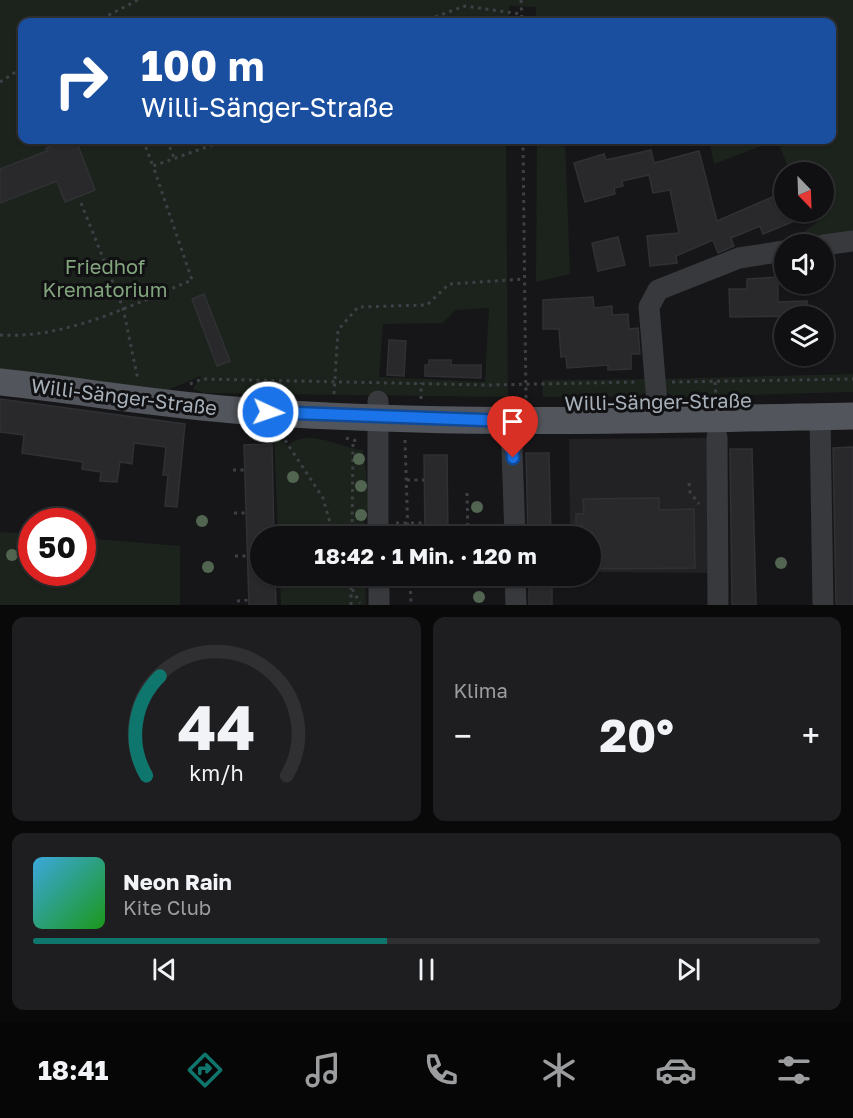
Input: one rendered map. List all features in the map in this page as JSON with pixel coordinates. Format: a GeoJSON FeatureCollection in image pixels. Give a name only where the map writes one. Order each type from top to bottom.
{"type":"FeatureCollection","features":[{"type":"Feature","properties":{"kind":"main road","name":"Willi-Sänger-Straße"},"geometry":{"type":"LineString","coordinates":[[0,382],[139,402],[247,411],[378,409],[521,403],[656,392],[853,399]]}},
{"type":"Feature","properties":{"kind":"main road","name":"Willi-Sänger-Straße"},"geometry":{"type":"LineString","coordinates":[[521,403],[853,416]]}},
{"type":"Feature","properties":{"kind":"street"},"geometry":{"type":"LineString","coordinates":[[834,244],[853,241]]}},
{"type":"Feature","properties":{"kind":"street"},"geometry":{"type":"LineString","coordinates":[[656,392],[649,306],[658,290],[738,258],[774,253]]}},
{"type":"Feature","properties":{"kind":"street"},"geometry":{"type":"LineString","coordinates":[[515,526],[521,403]]}},
{"type":"Feature","properties":{"kind":"street"},"geometry":{"type":"LineString","coordinates":[[378,409],[378,526]]}},
{"type":"Feature","properties":{"kind":"street"},"geometry":{"type":"LineString","coordinates":[[820,416],[823,605]]}},
{"type":"Feature","properties":{"kind":"street","name":"Willi-Sänger-Straße"},"geometry":{"type":"LineString","coordinates":[[717,437],[720,522],[718,605]]}},
{"type":"Feature","properties":{"kind":"street"},"geometry":{"type":"LineString","coordinates":[[379,586],[379,605]]}},
{"type":"Feature","properties":{"kind":"street"},"geometry":{"type":"LineString","coordinates":[[515,586],[516,605]]}},
{"type":"Feature","properties":{"kind":"path"},"geometry":{"type":"LineString","coordinates":[[102,18],[138,0]]}},
{"type":"Feature","properties":{"kind":"path"},"geometry":{"type":"LineString","coordinates":[[521,0],[522,18]]}},
{"type":"Feature","properties":{"kind":"path"},"geometry":{"type":"LineString","coordinates":[[435,18],[465,6],[521,14]]}},
{"type":"Feature","properties":{"kind":"path"},"geometry":{"type":"LineString","coordinates":[[0,82],[18,71]]}},
{"type":"Feature","properties":{"kind":"path"},"geometry":{"type":"LineString","coordinates":[[0,335],[47,333],[123,308],[192,280],[145,144]]}},
{"type":"Feature","properties":{"kind":"path"},"geometry":{"type":"LineString","coordinates":[[169,144],[174,158]]}},
{"type":"Feature","properties":{"kind":"path"},"geometry":{"type":"LineString","coordinates":[[153,166],[212,144]]}},
{"type":"Feature","properties":{"kind":"path"},"geometry":{"type":"LineString","coordinates":[[521,403],[524,279],[523,144]]}},
{"type":"Feature","properties":{"kind":"path"},"geometry":{"type":"LineString","coordinates":[[81,203],[123,308],[139,385],[139,402]]}},
{"type":"Feature","properties":{"kind":"path"},"geometry":{"type":"LineString","coordinates":[[336,381],[338,330],[358,307],[428,305],[449,284],[524,279]]}},
{"type":"Feature","properties":{"kind":"path"},"geometry":{"type":"LineString","coordinates":[[184,386],[202,379],[336,381],[521,403],[853,379]]}},
{"type":"Feature","properties":{"kind":"path"},"geometry":{"type":"LineString","coordinates":[[275,425],[323,498],[331,526]]}},
{"type":"Feature","properties":{"kind":"path"},"geometry":{"type":"LineString","coordinates":[[405,440],[408,523]]}},
{"type":"Feature","properties":{"kind":"path"},"geometry":{"type":"LineString","coordinates":[[352,526],[353,442]]}},
{"type":"Feature","properties":{"kind":"path"},"geometry":{"type":"LineString","coordinates":[[233,470],[245,470]]}},
{"type":"Feature","properties":{"kind":"path"},"geometry":{"type":"LineString","coordinates":[[407,480],[424,480]]}},
{"type":"Feature","properties":{"kind":"path"},"geometry":{"type":"LineString","coordinates":[[467,493],[468,526]]}},
{"type":"Feature","properties":{"kind":"path"},"geometry":{"type":"LineString","coordinates":[[234,513],[246,513]]}},
{"type":"Feature","properties":{"kind":"path"},"geometry":{"type":"LineString","coordinates":[[394,523],[425,523]]}},
{"type":"Feature","properties":{"kind":"path"},"geometry":{"type":"LineString","coordinates":[[235,556],[247,556]]}},
{"type":"Feature","properties":{"kind":"path"},"geometry":{"type":"LineString","coordinates":[[410,586],[411,605]]}},
{"type":"Feature","properties":{"kind":"path"},"geometry":{"type":"LineString","coordinates":[[351,588],[351,605]]}},
{"type":"Feature","properties":{"kind":"path"},"geometry":{"type":"LineString","coordinates":[[351,588],[361,605]]}},
{"type":"Feature","properties":{"kind":"path"},"geometry":{"type":"LineString","coordinates":[[237,601],[249,600]]}},
{"type":"Feature","properties":{"kind":"shaded area"},"geometry":{"type":"Polygon","coordinates":[[[710,438],[711,573],[601,572],[601,526],[570,526],[569,439],[710,438]]]}},
{"type":"Feature","properties":{"kind":"green space","name":"Friedhof Krematorium"},"geometry":{"type":"Polygon","coordinates":[[[0,0],[853,0],[853,234],[834,237],[834,234],[802,234],[817,222],[834,222],[834,162],[786,162],[779,144],[836,144],[836,18],[536,18],[536,7],[509,6],[510,18],[18,18],[18,144],[506,144],[508,397],[204,393],[193,389],[201,376],[139,402],[0,370],[0,0]],[[489,308],[455,310],[443,323],[383,324],[379,377],[485,382],[489,308]]]}},
{"type":"Feature","properties":{"kind":"green space"},"geometry":{"type":"Polygon","coordinates":[[[537,144],[565,144],[570,274],[536,282],[537,144]]]}},
{"type":"Feature","properties":{"kind":"green space"},"geometry":{"type":"Polygon","coordinates":[[[710,144],[766,144],[714,164],[710,144]]]}},
{"type":"Feature","properties":{"kind":"green space"},"geometry":{"type":"Polygon","coordinates":[[[853,374],[853,392],[675,397],[664,391],[661,379],[853,374]]]}},
{"type":"Feature","properties":{"kind":"green space"},"geometry":{"type":"Polygon","coordinates":[[[648,379],[645,393],[637,396],[543,397],[542,380],[648,379]]]}},
{"type":"Feature","properties":{"kind":"green space"},"geometry":{"type":"Polygon","coordinates":[[[274,432],[287,446],[305,438],[315,438],[363,450],[370,506],[364,513],[365,526],[278,526],[274,432]]]}},
{"type":"Feature","properties":{"kind":"green space"},"geometry":{"type":"Polygon","coordinates":[[[0,532],[18,533],[18,586],[96,586],[96,539],[180,546],[180,605],[0,605],[0,532]]]}},
{"type":"Feature","properties":{"kind":"green space"},"geometry":{"type":"Polygon","coordinates":[[[280,586],[365,586],[366,605],[281,605],[280,586]]]}},
{"type":"Feature","properties":{"kind":"building"},"geometry":{"type":"Polygon","coordinates":[[[57,144],[78,144],[95,190],[65,202],[57,181],[0,203],[0,169],[47,151],[46,148],[57,144]]]}},
{"type":"Feature","properties":{"kind":"building"},"geometry":{"type":"Polygon","coordinates":[[[651,150],[654,163],[699,151],[717,221],[774,196],[774,222],[792,222],[763,234],[760,226],[731,238],[734,246],[718,253],[713,240],[676,256],[677,263],[650,266],[647,236],[679,233],[670,190],[653,193],[649,175],[622,181],[623,186],[614,188],[615,194],[585,202],[574,163],[604,154],[606,160],[651,150]]]}},
{"type":"Feature","properties":{"kind":"building"},"geometry":{"type":"Polygon","coordinates":[[[618,237],[625,265],[598,271],[592,243],[618,237]]]}},
{"type":"Feature","properties":{"kind":"building"},"geometry":{"type":"Polygon","coordinates":[[[774,277],[774,294],[778,294],[778,302],[807,301],[807,306],[774,306],[774,316],[730,317],[729,289],[747,289],[747,279],[774,277]]]}},
{"type":"Feature","properties":{"kind":"building"},"geometry":{"type":"Polygon","coordinates":[[[204,294],[230,361],[217,366],[192,299],[204,294]]]}},
{"type":"Feature","properties":{"kind":"building"},"geometry":{"type":"Polygon","coordinates":[[[593,297],[594,308],[612,306],[612,315],[628,314],[629,329],[638,328],[640,354],[631,354],[631,369],[608,370],[608,365],[567,368],[566,356],[561,357],[559,329],[543,329],[543,300],[593,297]]]}},
{"type":"Feature","properties":{"kind":"building"},"geometry":{"type":"Polygon","coordinates":[[[389,340],[406,341],[404,376],[387,375],[389,340]]]}},
{"type":"Feature","properties":{"kind":"building"},"geometry":{"type":"Polygon","coordinates":[[[429,360],[451,360],[451,365],[481,365],[481,378],[425,376],[425,365],[429,365],[429,360]]]}},
{"type":"Feature","properties":{"kind":"building"},"geometry":{"type":"Polygon","coordinates":[[[0,399],[185,424],[177,507],[165,506],[168,475],[163,475],[166,447],[134,443],[132,464],[120,462],[117,482],[100,481],[101,472],[82,469],[83,462],[22,453],[24,435],[0,432],[0,399]]]}},
{"type":"Feature","properties":{"kind":"building"},"geometry":{"type":"Polygon","coordinates":[[[272,444],[274,526],[250,526],[250,586],[275,586],[276,605],[249,605],[244,445],[272,444]]]}},
{"type":"Feature","properties":{"kind":"building"},"geometry":{"type":"Polygon","coordinates":[[[853,447],[853,605],[836,605],[833,448],[853,447]]]}},
{"type":"Feature","properties":{"kind":"building"},"geometry":{"type":"Polygon","coordinates":[[[730,449],[752,449],[756,605],[732,605],[730,449]]]}},
{"type":"Feature","properties":{"kind":"building"},"geometry":{"type":"Polygon","coordinates":[[[526,453],[549,453],[551,526],[528,526],[526,453]]]}},
{"type":"Feature","properties":{"kind":"building"},"geometry":{"type":"Polygon","coordinates":[[[424,455],[447,455],[448,526],[425,526],[424,455]]]}},
{"type":"Feature","properties":{"kind":"building"},"geometry":{"type":"Polygon","coordinates":[[[659,498],[659,510],[694,509],[695,568],[601,569],[601,526],[576,526],[576,514],[584,514],[583,499],[659,498]]]}},
{"type":"Feature","properties":{"kind":"building"},"geometry":{"type":"Polygon","coordinates":[[[529,586],[552,586],[552,605],[529,605],[529,586]]]}},
{"type":"Feature","properties":{"kind":"route"},"geometry":{"type":"LineString","coordinates":[[268,412],[511,421],[513,458]]}}]}
